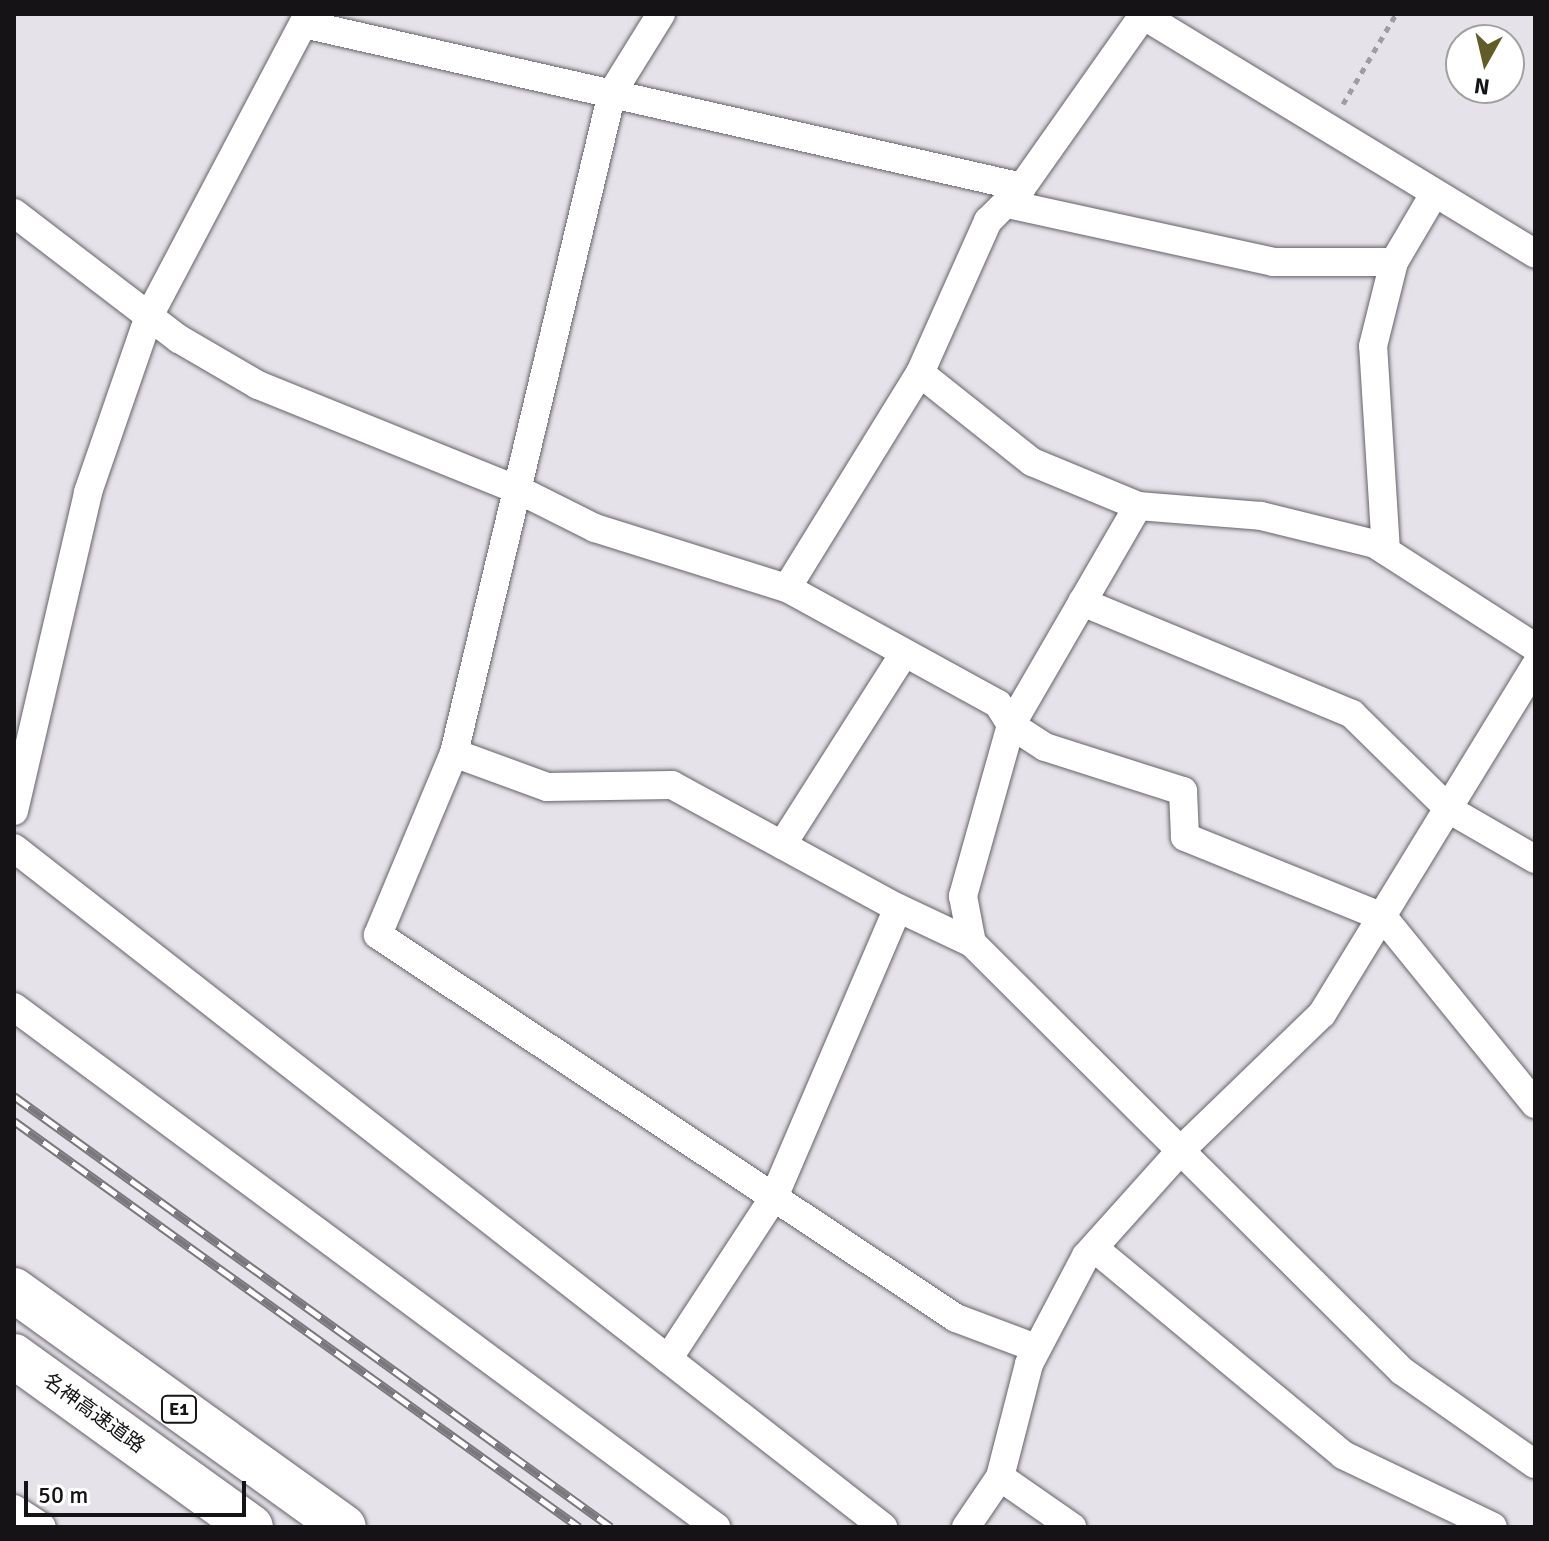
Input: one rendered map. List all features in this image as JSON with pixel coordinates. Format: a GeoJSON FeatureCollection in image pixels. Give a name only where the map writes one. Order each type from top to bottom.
{"type":"FeatureCollection","features":[{"type":"Feature","properties":{"kind":"highway","name":"E1"},"geometry":{"type":"LineString","coordinates":[[14,1290],[344,1527]]}},
{"type":"Feature","properties":{"kind":"highway","name":"名神高速道路"},"geometry":{"type":"LineString","coordinates":[[14,1356],[251,1527]]}},
{"type":"Feature","properties":{"kind":"street"},"geometry":{"type":"LineString","coordinates":[[661,14],[612,93],[521,491],[454,753],[378,935],[956,1318],[1036,1348]]}},
{"type":"Feature","properties":{"kind":"street"},"geometry":{"type":"LineString","coordinates":[[787,588],[920,373],[971,252],[1015,196],[1143,14],[1535,254]]}},
{"type":"Feature","properties":{"kind":"street"},"geometry":{"type":"LineString","coordinates":[[14,811],[88,492],[149,316],[306,19],[612,93],[1273,262],[1394,262]]}},
{"type":"Feature","properties":{"kind":"street"},"geometry":{"type":"LineString","coordinates":[[1386,551],[1373,346],[1394,262],[1434,194]]}},
{"type":"Feature","properties":{"kind":"street"},"geometry":{"type":"LineString","coordinates":[[14,213],[149,316],[258,385],[521,491],[595,528],[787,588],[903,655],[998,704],[1011,725],[1045,747],[1183,791],[1185,837],[1383,917],[1535,1104]]}},
{"type":"Feature","properties":{"kind":"street"},"geometry":{"type":"LineString","coordinates":[[920,373],[1032,462],[1138,506],[1261,516],[1386,551],[1535,647]]}},
{"type":"Feature","properties":{"kind":"street"},"geometry":{"type":"LineString","coordinates":[[972,943],[963,896],[1011,725],[1138,506]]}},
{"type":"Feature","properties":{"kind":"street"},"geometry":{"type":"LineString","coordinates":[[1082,602],[1352,714],[1450,810],[1535,859]]}},
{"type":"Feature","properties":{"kind":"street"},"geometry":{"type":"LineString","coordinates":[[782,845],[903,655]]}},
{"type":"Feature","properties":{"kind":"street"},"geometry":{"type":"LineString","coordinates":[[966,1527],[1000,1477],[1036,1348],[1094,1248],[1182,1149],[1322,1014],[1450,810],[1535,666]]}},
{"type":"Feature","properties":{"kind":"street"},"geometry":{"type":"LineString","coordinates":[[454,753],[547,787],[672,785],[898,908],[972,943],[1402,1371],[1535,1464]]}},
{"type":"Feature","properties":{"kind":"street"},"geometry":{"type":"LineString","coordinates":[[14,848],[883,1527]]}},
{"type":"Feature","properties":{"kind":"street"},"geometry":{"type":"LineString","coordinates":[[668,1359],[774,1197],[898,908]]}},
{"type":"Feature","properties":{"kind":"street"},"geometry":{"type":"LineString","coordinates":[[14,1007],[716,1527]]}},
{"type":"Feature","properties":{"kind":"street"},"geometry":{"type":"LineString","coordinates":[[1094,1248],[1343,1455],[1493,1527]]}},
{"type":"Feature","properties":{"kind":"street"},"geometry":{"type":"LineString","coordinates":[[1000,1477],[1072,1527]]}},
{"type":"Feature","properties":{"kind":"street"},"geometry":{"type":"LineString","coordinates":[[14,1509],[42,1527]]}},
{"type":"Feature","properties":{"kind":"path"},"geometry":{"type":"LineString","coordinates":[[1328,129],[1396,14]]}},
{"type":"Feature","properties":{"kind":"railway"},"geometry":{"type":"LineString","coordinates":[[14,1096],[611,1527]]}},
{"type":"Feature","properties":{"kind":"railway"},"geometry":{"type":"LineString","coordinates":[[14,1121],[579,1527]]}}]}
